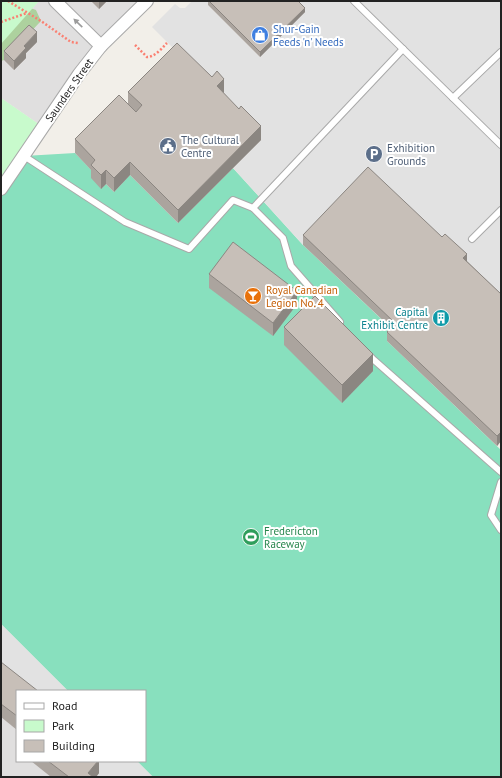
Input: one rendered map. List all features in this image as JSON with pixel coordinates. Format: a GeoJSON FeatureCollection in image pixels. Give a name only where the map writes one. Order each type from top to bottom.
{"type":"FeatureCollection","features":[{"type":"Feature","properties":{"kind":"street"},"geometry":{"type":"LineString","coordinates":[[55,1],[101,46]]}},
{"type":"Feature","properties":{"kind":"street","name":"Saunders Street"},"geometry":{"type":"LineString","coordinates":[[1,189],[78,74],[101,46],[148,1]]}},
{"type":"Feature","properties":{"kind":"lane"},"geometry":{"type":"LineString","coordinates":[[354,1],[501,145]]}},
{"type":"Feature","properties":{"kind":"lane"},"geometry":{"type":"LineString","coordinates":[[253,208],[403,49]]}},
{"type":"Feature","properties":{"kind":"lane"},"geometry":{"type":"LineString","coordinates":[[453,98],[501,52]]}},
{"type":"Feature","properties":{"kind":"lane"},"geometry":{"type":"LineString","coordinates":[[24,156],[125,222],[189,248],[232,200],[253,208],[283,238],[291,266],[343,325]]}},
{"type":"Feature","properties":{"kind":"lane"},"geometry":{"type":"LineString","coordinates":[[472,239],[501,210]]}},
{"type":"Feature","properties":{"kind":"lane"},"geometry":{"type":"LineString","coordinates":[[364,349],[374,360],[501,472]]}},
{"type":"Feature","properties":{"kind":"lane"},"geometry":{"type":"LineString","coordinates":[[501,482],[491,515],[501,530]]}},
{"type":"Feature","properties":{"kind":"path"},"geometry":{"type":"LineString","coordinates":[[8,1],[71,42],[78,43]]}},
{"type":"Feature","properties":{"kind":"path"},"geometry":{"type":"LineString","coordinates":[[1,22],[27,13]]}},
{"type":"Feature","properties":{"kind":"path"},"geometry":{"type":"LineString","coordinates":[[135,44],[147,57],[150,58],[167,43]]}},
{"type":"Feature","properties":{"kind":"shaded area"},"geometry":{"type":"Polygon","coordinates":[[[39,1],[147,1],[101,46],[43,127],[1,98],[1,44],[39,1]]]}},
{"type":"Feature","properties":{"kind":"shaded area","name":"Exhibition Grounds"},"geometry":{"type":"Polygon","coordinates":[[[192,1],[212,1],[208,5],[260,57],[293,1],[501,1],[501,297],[303,245],[233,168],[261,140],[213,88],[152,27],[175,4],[180,8],[185,8],[192,1]]]}},
{"type":"Feature","properties":{"kind":"shaded area"},"geometry":{"type":"Polygon","coordinates":[[[1,624],[17,690],[16,762],[138,762],[153,777],[1,777],[1,624]]]}},
{"type":"Feature","properties":{"kind":"shaded area"},"geometry":{"type":"Polygon","coordinates":[[[1,624],[67,690],[20,690],[1,675],[1,624]]]}},
{"type":"Feature","properties":{"kind":"shaded area"},"geometry":{"type":"Polygon","coordinates":[[[84,762],[138,762],[153,777],[96,777],[99,773],[84,762]]]}},
{"type":"Feature","properties":{"kind":"green space"},"geometry":{"type":"Polygon","coordinates":[[[1,1],[39,1],[1,44],[1,1]]]}},
{"type":"Feature","properties":{"kind":"green space"},"geometry":{"type":"Polygon","coordinates":[[[22,5],[36,10],[41,21],[4,60],[1,61],[1,21],[22,5]]]}},
{"type":"Feature","properties":{"kind":"green space"},"geometry":{"type":"Polygon","coordinates":[[[1,98],[43,127],[1,189],[1,98]]]}},
{"type":"Feature","properties":{"kind":"green space","name":"Fredericton Raceway"},"geometry":{"type":"Polygon","coordinates":[[[75,153],[95,174],[102,188],[106,184],[114,192],[130,175],[178,223],[233,168],[303,245],[395,332],[387,341],[501,450],[501,777],[153,777],[138,762],[146,762],[146,690],[67,690],[1,624],[1,189],[24,156],[75,153]]]}},
{"type":"Feature","properties":{"kind":"building","name":"Shur-Gain Feeds 'n' Needs"},"geometry":{"type":"Polygon","coordinates":[[[209,1],[298,1],[305,8],[260,52],[209,1]]]}},
{"type":"Feature","properties":{"kind":"building"},"geometry":{"type":"Polygon","coordinates":[[[29,25],[37,32],[24,46],[26,48],[14,61],[4,51],[29,25]]]}},
{"type":"Feature","properties":{"kind":"building","name":"The Cultural Centre"},"geometry":{"type":"Polygon","coordinates":[[[177,43],[212,77],[217,71],[224,79],[217,86],[239,109],[241,106],[261,126],[178,210],[130,162],[114,178],[106,170],[101,175],[91,165],[95,160],[75,139],[119,95],[136,112],[142,105],[128,92],[177,43]]]}},
{"type":"Feature","properties":{"kind":"building","name":"Capital Exhibit Centre"},"geometry":{"type":"Polygon","coordinates":[[[368,167],[442,237],[445,234],[467,254],[463,258],[501,294],[501,432],[497,436],[387,332],[395,323],[303,235],[368,167]]]}},
{"type":"Feature","properties":{"kind":"building","name":"Royal Canadian Legion No. 4"},"geometry":{"type":"Polygon","coordinates":[[[233,242],[297,291],[273,323],[209,274],[233,242]]]}},
{"type":"Feature","properties":{"kind":"building"},"geometry":{"type":"Polygon","coordinates":[[[315,296],[373,354],[342,385],[284,327],[315,296]]]}},
{"type":"Feature","properties":{"kind":"building"},"geometry":{"type":"Polygon","coordinates":[[[1,662],[37,690],[16,690],[16,715],[1,704],[1,662]]]}},
{"type":"Feature","properties":{"kind":"building"},"geometry":{"type":"Polygon","coordinates":[[[49,762],[97,762],[88,773],[93,777],[69,777],[49,762]]]}},
{"type":"Feature","properties":{"kind":"place","name":"Shur-Gain Feeds 'n' Needs"},"geometry":{"type":"Point","coordinates":[260,35]}},
{"type":"Feature","properties":{"kind":"place","name":"The Cultural Centre"},"geometry":{"type":"Point","coordinates":[168,146]}},
{"type":"Feature","properties":{"kind":"place","name":"Exhibition Grounds"},"geometry":{"type":"Point","coordinates":[374,154]}},
{"type":"Feature","properties":{"kind":"place","name":"Royal Canadian Legion No. 4"},"geometry":{"type":"Point","coordinates":[253,296]}},
{"type":"Feature","properties":{"kind":"place","name":"Capital Exhibit Centre"},"geometry":{"type":"Point","coordinates":[441,318]}},
{"type":"Feature","properties":{"kind":"place","name":"Fredericton Raceway"},"geometry":{"type":"Point","coordinates":[251,537]}}]}
